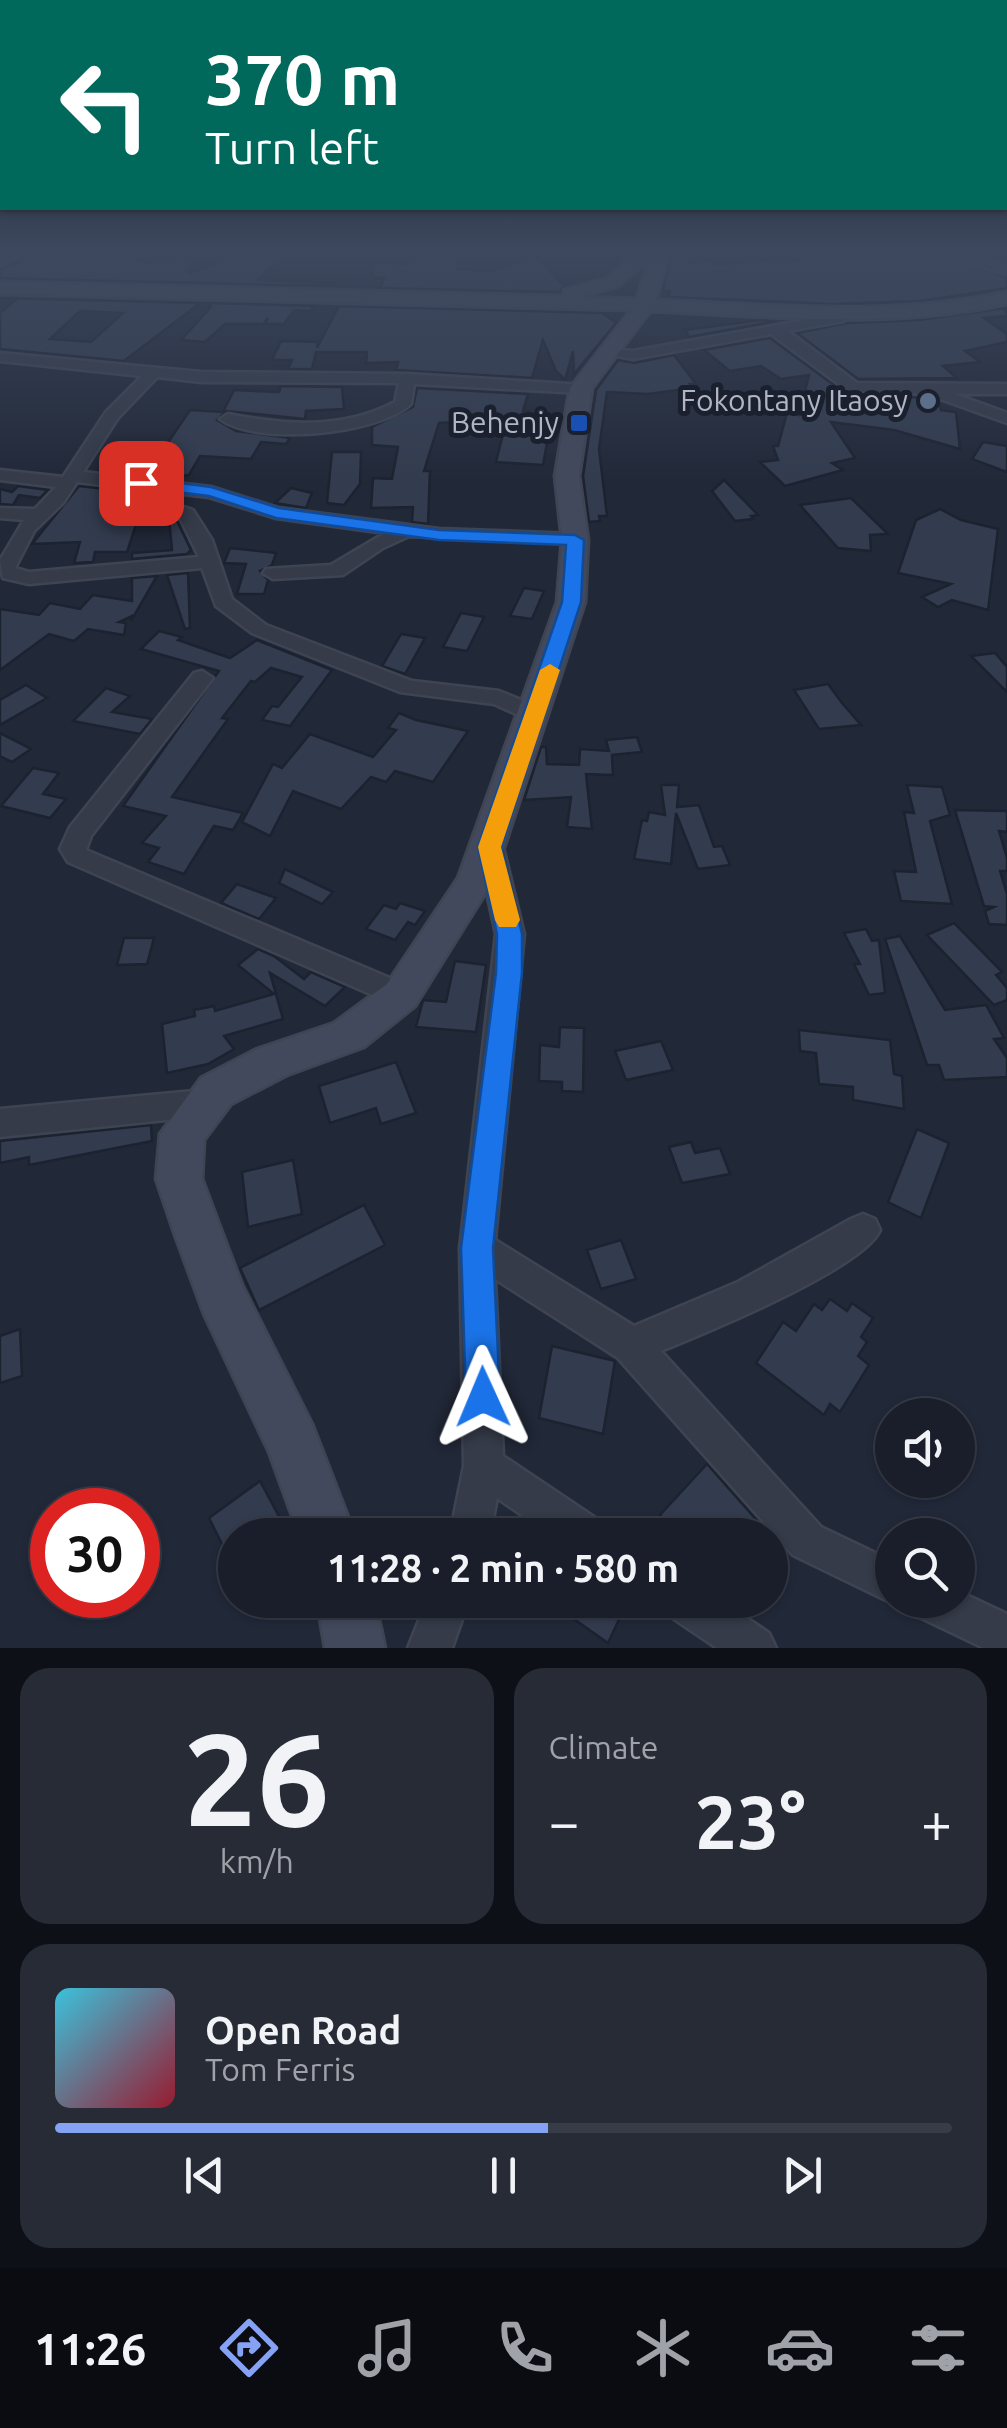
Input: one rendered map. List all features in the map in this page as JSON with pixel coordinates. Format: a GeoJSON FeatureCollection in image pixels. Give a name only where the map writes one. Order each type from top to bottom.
{"type":"FeatureCollection","features":[{"type":"Feature","properties":{"kind":"street"},"geometry":{"type":"LineString","coordinates":[[321,1518],[293,1443],[222,1297],[179,1178],[182,1134],[216,1092],[272,1062],[349,1034],[401,995],[475,881],[490,847],[572,602],[575,540],[567,465],[580,388],[628,329]]}},
{"type":"Feature","properties":{"kind":"street"},"geometry":{"type":"LineString","coordinates":[[610,353],[633,355],[780,329]]}},
{"type":"Feature","properties":{"kind":"street"},"geometry":{"type":"LineString","coordinates":[[774,330],[853,388],[1007,389]]}},
{"type":"Feature","properties":{"kind":"street"},"geometry":{"type":"LineString","coordinates":[[0,357],[252,379],[406,379],[580,388]]}},
{"type":"Feature","properties":{"kind":"street"},"geometry":{"type":"LineString","coordinates":[[154,372],[112,415],[52,504],[36,515],[6,569],[18,578],[210,562]]}},
{"type":"Feature","properties":{"kind":"street"},"geometry":{"type":"LineString","coordinates":[[228,419],[261,427],[295,429],[361,418],[402,404],[406,379]]}},
{"type":"Feature","properties":{"kind":"street"},"geometry":{"type":"LineString","coordinates":[[928,389],[1007,418]]}},
{"type":"Feature","properties":{"kind":"street"},"geometry":{"type":"LineString","coordinates":[[0,474],[211,492],[276,513],[439,535],[575,540]]}},
{"type":"Feature","properties":{"kind":"street"},"geometry":{"type":"LineString","coordinates":[[145,500],[187,514],[203,540],[229,610],[281,640],[408,687],[499,698],[533,713]]}},
{"type":"Feature","properties":{"kind":"street"},"geometry":{"type":"LineString","coordinates":[[0,514],[36,515]]}},
{"type":"Feature","properties":{"kind":"street"},"geometry":{"type":"LineString","coordinates":[[273,573],[340,569],[376,544],[408,530]]}},
{"type":"Feature","properties":{"kind":"street"},"geometry":{"type":"LineString","coordinates":[[202,678],[79,833],[73,849],[77,856],[401,995]]}},
{"type":"Feature","properties":{"kind":"street"},"geometry":{"type":"LineString","coordinates":[[473,1518],[484,1466],[477,1248],[509,973],[510,934],[490,847]]}},
{"type":"Feature","properties":{"kind":"street"},"geometry":{"type":"LineString","coordinates":[[0,1124],[205,1103]]}},
{"type":"Feature","properties":{"kind":"street"},"geometry":{"type":"LineString","coordinates":[[631,1345],[695,1320],[812,1264],[863,1230]]}},
{"type":"Feature","properties":{"kind":"street"},"geometry":{"type":"LineString","coordinates":[[477,1248],[631,1345],[807,1542],[875,1574]]}},
{"type":"Feature","properties":{"kind":"street"},"geometry":{"type":"LineString","coordinates":[[484,1466],[561,1518]]}},
{"type":"Feature","properties":{"kind":"street"},"geometry":{"type":"LineString","coordinates":[[349,1618],[355,1648]]}},
{"type":"Feature","properties":{"kind":"street"},"geometry":{"type":"LineString","coordinates":[[430,1648],[441,1618]]}},
{"type":"Feature","properties":{"kind":"street"},"geometry":{"type":"LineString","coordinates":[[709,1618],[754,1648]]}},
{"type":"Feature","properties":{"kind":"street"},"geometry":{"type":"LineString","coordinates":[[968,1618],[1006,1636]]}},
{"type":"Feature","properties":{"kind":"building"},"geometry":{"type":"Polygon","coordinates":[[[0,329],[61,329],[50,339],[91,342],[105,329],[166,329],[124,361],[0,349],[0,329]]]}},
{"type":"Feature","properties":{"kind":"building"},"geometry":{"type":"Polygon","coordinates":[[[191,329],[220,329],[205,342],[181,340],[191,329]]]}},
{"type":"Feature","properties":{"kind":"building"},"geometry":{"type":"Polygon","coordinates":[[[327,329],[611,329],[574,374],[573,351],[565,380],[556,371],[543,340],[532,378],[396,370],[398,362],[366,363],[367,352],[316,352],[312,369],[288,369],[292,360],[272,360],[281,341],[318,342],[317,348],[327,329]]]}},
{"type":"Feature","properties":{"kind":"building"},"geometry":{"type":"Polygon","coordinates":[[[693,329],[734,329],[689,337],[685,330],[693,329]]]}},
{"type":"Feature","properties":{"kind":"building"},"geometry":{"type":"Polygon","coordinates":[[[817,329],[1000,329],[1007,334],[1007,342],[965,351],[980,362],[943,366],[957,378],[858,379],[797,333],[817,329]]]}},
{"type":"Feature","properties":{"kind":"building"},"geometry":{"type":"Polygon","coordinates":[[[770,338],[846,394],[925,398],[939,403],[941,410],[956,412],[960,449],[894,430],[831,422],[855,458],[832,463],[843,470],[785,486],[760,462],[778,460],[773,446],[778,446],[787,413],[799,415],[809,375],[781,379],[761,366],[730,371],[704,350],[770,338]]]}},
{"type":"Feature","properties":{"kind":"building"},"geometry":{"type":"Polygon","coordinates":[[[674,355],[696,384],[690,384],[693,388],[648,394],[607,392],[599,449],[607,516],[589,522],[583,476],[596,390],[618,360],[634,363],[674,355]]]}},
{"type":"Feature","properties":{"kind":"building"},"geometry":{"type":"Polygon","coordinates":[[[281,386],[342,387],[344,409],[306,411],[305,419],[226,411],[217,420],[236,431],[290,438],[286,444],[261,442],[251,459],[200,456],[189,475],[165,478],[108,471],[130,445],[165,447],[190,410],[223,412],[234,390],[279,392],[281,386]]]}},
{"type":"Feature","properties":{"kind":"building"},"geometry":{"type":"Polygon","coordinates":[[[417,388],[528,394],[523,411],[530,411],[529,419],[534,419],[533,431],[549,432],[543,465],[496,462],[505,426],[485,424],[486,420],[439,423],[424,471],[430,471],[428,524],[412,522],[413,507],[371,508],[373,478],[392,479],[398,447],[372,445],[372,427],[413,407],[417,388]]]}},
{"type":"Feature","properties":{"kind":"building"},"geometry":{"type":"Polygon","coordinates":[[[983,442],[1007,446],[1007,472],[972,459],[983,442]]]}},
{"type":"Feature","properties":{"kind":"building"},"geometry":{"type":"Polygon","coordinates":[[[332,452],[361,452],[360,484],[344,505],[327,503],[332,452]]]}},
{"type":"Feature","properties":{"kind":"building"},"geometry":{"type":"Polygon","coordinates":[[[724,480],[758,515],[735,521],[712,491],[724,480]]]}},
{"type":"Feature","properties":{"kind":"building"},"geometry":{"type":"Polygon","coordinates":[[[18,486],[48,490],[40,498],[19,495],[13,505],[0,504],[0,489],[12,492],[18,486]]]}},
{"type":"Feature","properties":{"kind":"building"},"geometry":{"type":"Polygon","coordinates":[[[79,486],[141,493],[132,499],[142,507],[127,552],[95,552],[93,562],[74,563],[80,542],[32,544],[79,486]]]}},
{"type":"Feature","properties":{"kind":"building"},"geometry":{"type":"Polygon","coordinates":[[[291,488],[312,493],[306,508],[275,503],[291,488]]]}},
{"type":"Feature","properties":{"kind":"building"},"geometry":{"type":"Polygon","coordinates":[[[851,498],[888,534],[870,535],[871,551],[838,548],[800,505],[851,498]]]}},
{"type":"Feature","properties":{"kind":"building"},"geometry":{"type":"Polygon","coordinates":[[[940,509],[961,520],[998,529],[988,610],[952,600],[938,607],[922,597],[951,584],[898,573],[916,520],[940,509]]]}},
{"type":"Feature","properties":{"kind":"building"},"geometry":{"type":"Polygon","coordinates":[[[169,518],[177,521],[191,550],[187,554],[132,559],[132,553],[172,550],[169,518]]]}},
{"type":"Feature","properties":{"kind":"building"},"geometry":{"type":"Polygon","coordinates":[[[230,548],[276,553],[272,565],[260,571],[268,580],[264,594],[237,594],[246,564],[224,563],[230,548]]]}},
{"type":"Feature","properties":{"kind":"building"},"geometry":{"type":"Polygon","coordinates":[[[188,573],[190,628],[185,629],[167,575],[188,573]]]}},
{"type":"Feature","properties":{"kind":"building"},"geometry":{"type":"Polygon","coordinates":[[[157,576],[131,621],[132,616],[119,622],[126,623],[124,635],[88,629],[74,641],[49,634],[0,670],[0,609],[39,615],[50,603],[80,609],[93,595],[132,601],[132,578],[157,576]]]}},
{"type":"Feature","properties":{"kind":"building"},"geometry":{"type":"Polygon","coordinates":[[[524,588],[544,591],[532,619],[510,616],[524,588]]]}},
{"type":"Feature","properties":{"kind":"building"},"geometry":{"type":"Polygon","coordinates":[[[461,613],[484,617],[467,651],[443,647],[461,613]]]}},
{"type":"Feature","properties":{"kind":"building"},"geometry":{"type":"Polygon","coordinates":[[[159,631],[230,658],[257,640],[332,670],[290,726],[262,720],[302,677],[271,668],[255,682],[251,681],[222,718],[228,719],[172,797],[243,813],[233,830],[214,826],[184,874],[148,862],[159,848],[142,843],[166,816],[123,806],[219,671],[141,649],[159,631]]]}},
{"type":"Feature","properties":{"kind":"building"},"geometry":{"type":"Polygon","coordinates":[[[401,634],[425,638],[405,674],[382,666],[401,634]]]}},
{"type":"Feature","properties":{"kind":"building"},"geometry":{"type":"Polygon","coordinates":[[[995,653],[1007,667],[1007,692],[971,656],[995,653]]]}},
{"type":"Feature","properties":{"kind":"building"},"geometry":{"type":"Polygon","coordinates":[[[828,684],[861,725],[819,729],[794,690],[828,684]]]}},
{"type":"Feature","properties":{"kind":"building"},"geometry":{"type":"Polygon","coordinates":[[[26,685],[47,698],[0,725],[0,700],[26,685]]]}},
{"type":"Feature","properties":{"kind":"building"},"geometry":{"type":"Polygon","coordinates":[[[106,688],[130,696],[112,712],[152,719],[140,734],[73,721],[106,688]]]}},
{"type":"Feature","properties":{"kind":"building"},"geometry":{"type":"Polygon","coordinates":[[[399,713],[468,731],[433,782],[395,771],[386,782],[371,777],[341,809],[293,791],[270,836],[242,822],[273,764],[282,768],[310,734],[373,757],[396,730],[388,728],[399,713]]]}},
{"type":"Feature","properties":{"kind":"building"},"geometry":{"type":"Polygon","coordinates":[[[0,733],[31,749],[12,762],[0,756],[0,733]]]}},
{"type":"Feature","properties":{"kind":"building"},"geometry":{"type":"Polygon","coordinates":[[[637,737],[642,752],[612,755],[613,775],[586,774],[592,829],[567,827],[571,797],[524,800],[541,747],[546,747],[547,764],[579,765],[580,749],[609,751],[606,740],[637,737]]]}},
{"type":"Feature","properties":{"kind":"building"},"geometry":{"type":"Polygon","coordinates":[[[33,768],[59,773],[43,794],[66,799],[50,818],[1,806],[33,768]]]}},
{"type":"Feature","properties":{"kind":"building"},"geometry":{"type":"Polygon","coordinates":[[[661,785],[679,785],[677,807],[699,805],[714,847],[722,846],[730,865],[698,869],[676,813],[671,864],[634,859],[642,820],[647,821],[649,812],[665,815],[661,785]]]}},
{"type":"Feature","properties":{"kind":"building"},"geometry":{"type":"Polygon","coordinates":[[[907,785],[942,787],[950,815],[930,821],[952,904],[901,901],[894,871],[916,872],[904,812],[914,813],[907,785]]]}},
{"type":"Feature","properties":{"kind":"building"},"geometry":{"type":"Polygon","coordinates":[[[955,810],[1007,811],[1007,832],[999,831],[1007,858],[1007,871],[1000,871],[1007,894],[1007,925],[989,924],[985,911],[994,907],[984,906],[955,810]]]}},
{"type":"Feature","properties":{"kind":"building"},"geometry":{"type":"Polygon","coordinates":[[[285,869],[333,892],[322,904],[279,883],[285,869]]]}},
{"type":"Feature","properties":{"kind":"building"},"geometry":{"type":"Polygon","coordinates":[[[237,884],[276,898],[259,919],[221,903],[237,884]]]}},
{"type":"Feature","properties":{"kind":"building"},"geometry":{"type":"Polygon","coordinates":[[[400,903],[425,911],[415,925],[408,922],[395,940],[366,929],[384,905],[396,909],[400,903]]]}},
{"type":"Feature","properties":{"kind":"building"},"geometry":{"type":"Polygon","coordinates":[[[954,923],[1002,972],[996,975],[1007,988],[1007,1000],[994,1005],[927,935],[954,923]]]}},
{"type":"Feature","properties":{"kind":"building"},"geometry":{"type":"Polygon","coordinates":[[[866,929],[872,941],[879,940],[885,993],[869,995],[854,964],[860,964],[844,933],[866,929]]]}},
{"type":"Feature","properties":{"kind":"building"},"geometry":{"type":"Polygon","coordinates":[[[900,936],[945,1010],[986,1005],[1004,1038],[994,1039],[1007,1058],[1007,1077],[944,1080],[939,1065],[927,1065],[885,939],[900,936]]]}},
{"type":"Feature","properties":{"kind":"building"},"geometry":{"type":"Polygon","coordinates":[[[124,938],[154,938],[147,964],[117,965],[124,938]]]}},
{"type":"Feature","properties":{"kind":"building"},"geometry":{"type":"Polygon","coordinates":[[[258,949],[304,979],[311,972],[345,987],[325,1006],[270,973],[283,1019],[224,1036],[234,1049],[208,1064],[167,1073],[162,1024],[195,1016],[194,1010],[214,1006],[215,1011],[274,994],[238,965],[258,949]]]}},
{"type":"Feature","properties":{"kind":"building"},"geometry":{"type":"Polygon","coordinates":[[[455,961],[486,965],[476,1032],[416,1027],[423,1000],[446,1002],[455,961]]]}},
{"type":"Feature","properties":{"kind":"building"},"geometry":{"type":"Polygon","coordinates":[[[560,1027],[584,1028],[583,1092],[562,1091],[562,1082],[539,1081],[540,1045],[559,1047],[560,1027]]]}},
{"type":"Feature","properties":{"kind":"building"},"geometry":{"type":"Polygon","coordinates":[[[799,1030],[890,1040],[894,1074],[902,1076],[904,1109],[853,1100],[853,1087],[819,1084],[816,1053],[800,1051],[799,1030]]]}},
{"type":"Feature","properties":{"kind":"building"},"geometry":{"type":"Polygon","coordinates":[[[661,1041],[673,1070],[626,1080],[615,1051],[661,1041]]]}},
{"type":"Feature","properties":{"kind":"building"},"geometry":{"type":"Polygon","coordinates":[[[396,1062],[416,1113],[381,1124],[376,1108],[330,1123],[319,1086],[396,1062]]]}},
{"type":"Feature","properties":{"kind":"building"},"geometry":{"type":"Polygon","coordinates":[[[151,1125],[152,1141],[29,1165],[29,1157],[0,1163],[0,1141],[151,1125]]]}},
{"type":"Feature","properties":{"kind":"building"},"geometry":{"type":"Polygon","coordinates":[[[917,1129],[949,1143],[921,1218],[888,1202],[917,1129]]]}},
{"type":"Feature","properties":{"kind":"building"},"geometry":{"type":"Polygon","coordinates":[[[691,1142],[695,1153],[720,1148],[730,1174],[682,1183],[669,1147],[691,1142]]]}},
{"type":"Feature","properties":{"kind":"building"},"geometry":{"type":"Polygon","coordinates":[[[293,1160],[302,1214],[248,1227],[242,1172],[293,1160]]]}},
{"type":"Feature","properties":{"kind":"building"},"geometry":{"type":"Polygon","coordinates":[[[364,1205],[385,1245],[259,1310],[240,1268],[364,1205]]]}},
{"type":"Feature","properties":{"kind":"building"},"geometry":{"type":"Polygon","coordinates":[[[621,1240],[636,1279],[601,1289],[587,1250],[621,1240]]]}},
{"type":"Feature","properties":{"kind":"building"},"geometry":{"type":"Polygon","coordinates":[[[830,1299],[847,1311],[852,1303],[873,1318],[861,1337],[867,1342],[858,1356],[869,1365],[840,1412],[830,1404],[824,1415],[756,1363],[783,1322],[796,1331],[814,1304],[822,1310],[830,1299]]]}},
{"type":"Feature","properties":{"kind":"building"},"geometry":{"type":"Polygon","coordinates":[[[20,1329],[22,1376],[0,1383],[0,1336],[20,1329]]]}},
{"type":"Feature","properties":{"kind":"building"},"geometry":{"type":"Polygon","coordinates":[[[552,1346],[615,1361],[603,1434],[539,1418],[552,1346]]]}},
{"type":"Feature","properties":{"kind":"building"},"geometry":{"type":"Polygon","coordinates":[[[707,1464],[755,1518],[663,1518],[660,1515],[707,1464]]]}},
{"type":"Feature","properties":{"kind":"building"},"geometry":{"type":"Polygon","coordinates":[[[260,1481],[280,1518],[218,1518],[218,1536],[209,1518],[260,1481]]]}},
{"type":"Feature","properties":{"kind":"building"},"geometry":{"type":"Polygon","coordinates":[[[573,1618],[620,1618],[608,1643],[573,1618]]]}},
{"type":"Feature","properties":{"kind":"slow traffic"},"geometry":{"type":"LineString","coordinates":[[508,920],[490,847],[550,670]]}},
{"type":"Feature","properties":{"kind":"place","name":"Fokontany Itaosy"},"geometry":{"type":"Point","coordinates":[928,401]}},
{"type":"Feature","properties":{"kind":"place","name":"Behenjy"},"geometry":{"type":"Point","coordinates":[579,423]}},
{"type":"Feature","properties":{"kind":"route"},"geometry":{"type":"LineString","coordinates":[[141,483],[211,492],[255,503],[276,513],[439,535],[575,540],[572,602],[490,847],[510,934],[509,973],[477,1248],[483,1397]]}}]}
